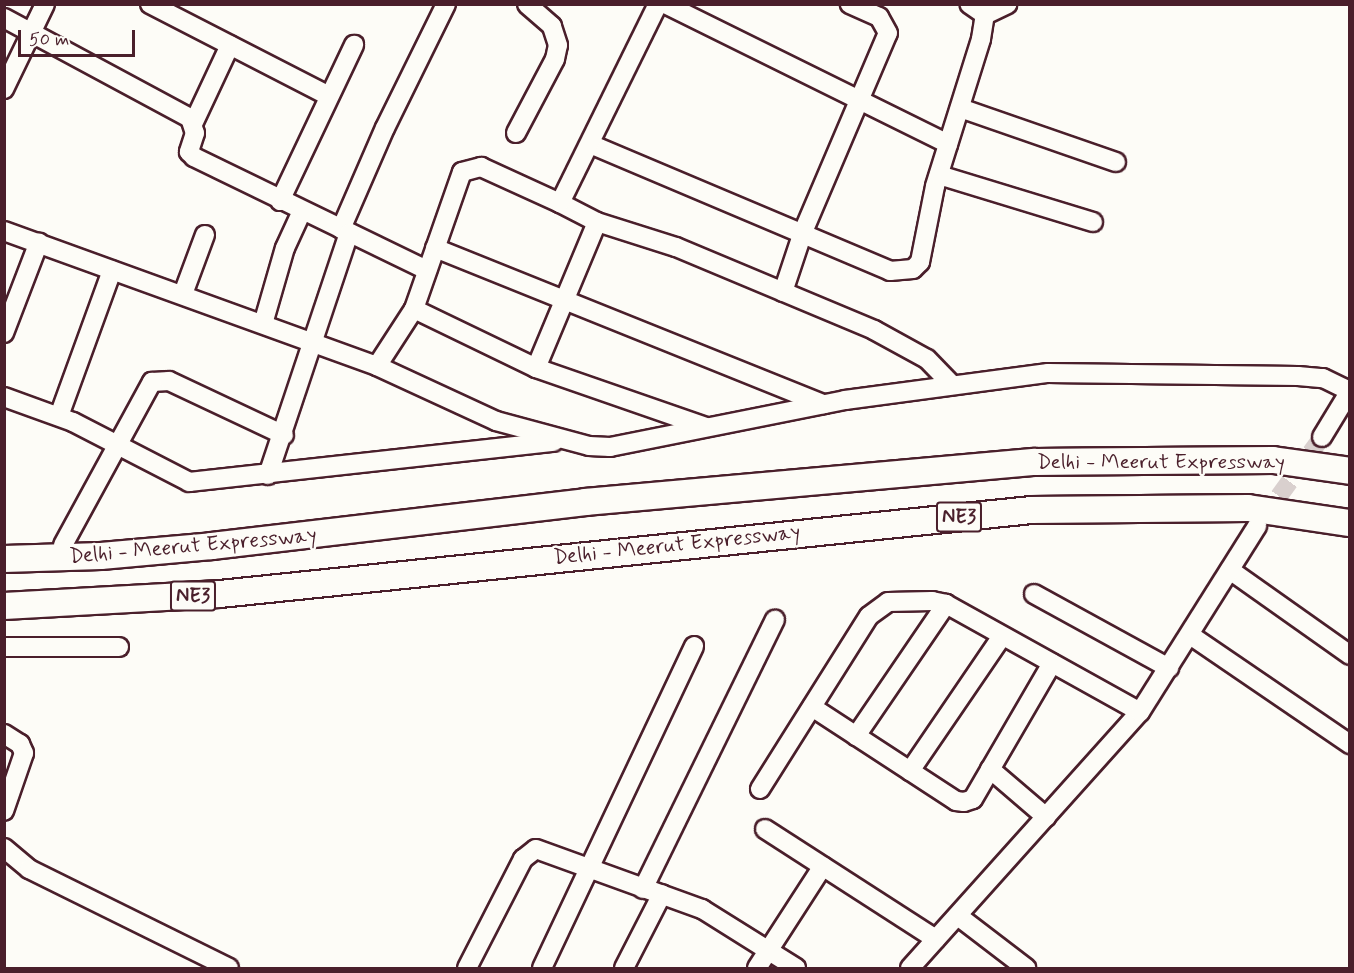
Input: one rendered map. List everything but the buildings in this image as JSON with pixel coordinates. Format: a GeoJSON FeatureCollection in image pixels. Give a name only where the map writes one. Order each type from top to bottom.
{"type":"FeatureCollection","features":[{"type":"Feature","properties":{"kind":"highway","name":"Delhi - Meerut Expressway"},"geometry":{"type":"LineString","coordinates":[[4,559],[101,556],[376,529],[585,502],[1035,462],[1273,460],[1350,471]]}},
{"type":"Feature","properties":{"kind":"highway","name":"Delhi - Meerut Expressway"},"geometry":{"type":"LineString","coordinates":[[4,606],[119,602],[1031,510],[1248,508],[1350,523]]}},
{"type":"Feature","properties":{"kind":"street"},"geometry":{"type":"LineString","coordinates":[[4,89],[45,4]]}},
{"type":"Feature","properties":{"kind":"street"},"geometry":{"type":"LineString","coordinates":[[150,4],[328,96]]}},
{"type":"Feature","properties":{"kind":"street"},"geometry":{"type":"LineString","coordinates":[[268,475],[315,343],[345,231],[385,128],[447,4]]}},
{"type":"Feature","properties":{"kind":"street"},"geometry":{"type":"LineString","coordinates":[[516,133],[555,59],[558,45],[558,37],[552,26],[527,4]]}},
{"type":"Feature","properties":{"kind":"street"},"geometry":{"type":"LineString","coordinates":[[560,203],[658,4]]}},
{"type":"Feature","properties":{"kind":"street"},"geometry":{"type":"LineString","coordinates":[[665,4],[948,144]]}},
{"type":"Feature","properties":{"kind":"street"},"geometry":{"type":"LineString","coordinates":[[783,292],[803,232],[888,33],[879,17],[850,4]]}},
{"type":"Feature","properties":{"kind":"street"},"geometry":{"type":"LineString","coordinates":[[969,4],[986,15]]}},
{"type":"Feature","properties":{"kind":"street"},"geometry":{"type":"LineString","coordinates":[[590,144],[803,232],[890,271],[913,269],[920,262],[939,175],[986,15],[1008,4]]}},
{"type":"Feature","properties":{"kind":"street"},"geometry":{"type":"LineString","coordinates":[[4,18],[166,104],[193,124]]}},
{"type":"Feature","properties":{"kind":"street"},"geometry":{"type":"LineString","coordinates":[[230,45],[193,124],[191,155],[280,201],[427,270]]}},
{"type":"Feature","properties":{"kind":"street"},"geometry":{"type":"LineString","coordinates":[[280,201],[354,45]]}},
{"type":"Feature","properties":{"kind":"street"},"geometry":{"type":"LineString","coordinates":[[960,108],[1116,162]]}},
{"type":"Feature","properties":{"kind":"street"},"geometry":{"type":"LineString","coordinates":[[377,366],[414,309],[462,172],[481,167],[597,222],[676,247],[893,339],[927,359],[952,385]]}},
{"type":"Feature","properties":{"kind":"street"},"geometry":{"type":"LineString","coordinates":[[939,175],[1093,222]]}},
{"type":"Feature","properties":{"kind":"street"},"geometry":{"type":"LineString","coordinates":[[262,324],[285,248],[302,211]]}},
{"type":"Feature","properties":{"kind":"street"},"geometry":{"type":"LineString","coordinates":[[536,368],[597,222]]}},
{"type":"Feature","properties":{"kind":"street"},"geometry":{"type":"LineString","coordinates":[[4,231],[377,366],[495,421],[560,441],[610,447],[824,404],[1048,373],[1271,374],[1323,378],[1350,391],[1322,437]]}},
{"type":"Feature","properties":{"kind":"street"},"geometry":{"type":"LineString","coordinates":[[183,294],[205,235]]}},
{"type":"Feature","properties":{"kind":"street"},"geometry":{"type":"LineString","coordinates":[[4,333],[39,242]]}},
{"type":"Feature","properties":{"kind":"street"},"geometry":{"type":"LineString","coordinates":[[435,248],[567,298],[824,404]]}},
{"type":"Feature","properties":{"kind":"street"},"geometry":{"type":"LineString","coordinates":[[59,416],[112,270]]}},
{"type":"Feature","properties":{"kind":"street"},"geometry":{"type":"LineString","coordinates":[[414,309],[536,368],[706,427]]}},
{"type":"Feature","properties":{"kind":"street"},"geometry":{"type":"LineString","coordinates":[[63,545],[152,382],[161,380],[284,435]]}},
{"type":"Feature","properties":{"kind":"street"},"geometry":{"type":"LineString","coordinates":[[4,397],[59,416],[189,482],[560,441]]}},
{"type":"Feature","properties":{"kind":"street"},"geometry":{"type":"LineString","coordinates":[[910,969],[1140,712],[1257,526]]}},
{"type":"Feature","properties":{"kind":"street"},"geometry":{"type":"LineString","coordinates":[[1230,570],[1350,656]]}},
{"type":"Feature","properties":{"kind":"street"},"geometry":{"type":"LineString","coordinates":[[1034,594],[1168,669]]}},
{"type":"Feature","properties":{"kind":"street"},"geometry":{"type":"LineString","coordinates":[[760,789],[869,616],[880,606],[912,600],[946,604],[1140,712]]}},
{"type":"Feature","properties":{"kind":"street"},"geometry":{"type":"LineString","coordinates":[[856,736],[946,604]]}},
{"type":"Feature","properties":{"kind":"street"},"geometry":{"type":"LineString","coordinates":[[643,890],[775,620]]}},
{"type":"Feature","properties":{"kind":"street"},"geometry":{"type":"LineString","coordinates":[[1190,635],[1350,744]]}},
{"type":"Feature","properties":{"kind":"street"},"geometry":{"type":"LineString","coordinates":[[910,771],[1002,636]]}},
{"type":"Feature","properties":{"kind":"street"},"geometry":{"type":"LineString","coordinates":[[542,969],[694,646]]}},
{"type":"Feature","properties":{"kind":"street"},"geometry":{"type":"LineString","coordinates":[[4,647],[119,647]]}},
{"type":"Feature","properties":{"kind":"street"},"geometry":{"type":"LineString","coordinates":[[812,707],[956,801],[964,802],[973,799],[1052,663]]}},
{"type":"Feature","properties":{"kind":"street"},"geometry":{"type":"LineString","coordinates":[[4,734],[20,744],[24,753],[4,811]]}},
{"type":"Feature","properties":{"kind":"street"},"geometry":{"type":"LineString","coordinates":[[990,769],[1046,817]]}},
{"type":"Feature","properties":{"kind":"street"},"geometry":{"type":"LineString","coordinates":[[765,829],[936,939]]}},
{"type":"Feature","properties":{"kind":"street"},"geometry":{"type":"LineString","coordinates":[[4,848],[29,869],[229,969]]}},
{"type":"Feature","properties":{"kind":"street"},"geometry":{"type":"LineString","coordinates":[[467,969],[528,852],[547,851],[589,870],[702,909],[796,969]]}},
{"type":"Feature","properties":{"kind":"street"},"geometry":{"type":"LineString","coordinates":[[757,969],[823,866]]}},
{"type":"Feature","properties":{"kind":"street"},"geometry":{"type":"LineString","coordinates":[[624,969],[662,894]]}},
{"type":"Feature","properties":{"kind":"street"},"geometry":{"type":"LineString","coordinates":[[958,915],[1026,969]]}},
{"type":"Feature","properties":{"kind":"tunnel"},"geometry":{"type":"LineString","coordinates":[[1263,518],[1322,437]]}}]}
